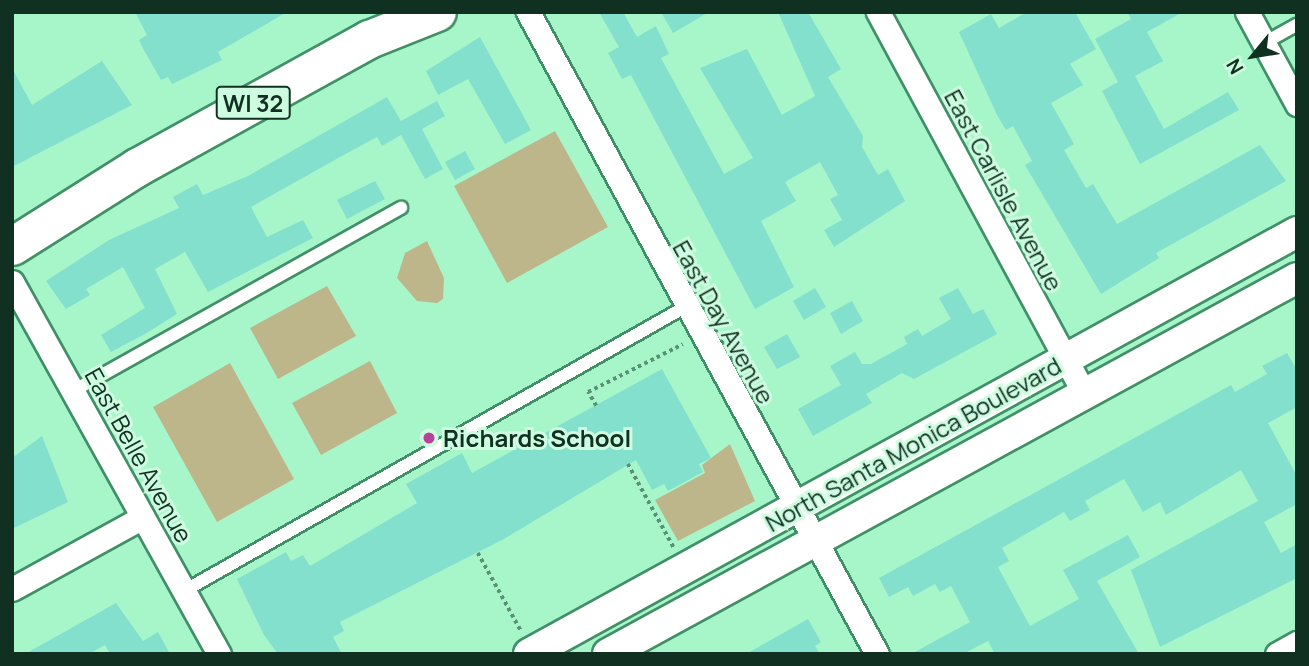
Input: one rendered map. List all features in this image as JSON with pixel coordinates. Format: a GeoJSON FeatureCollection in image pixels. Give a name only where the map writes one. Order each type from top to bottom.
{"type":"FeatureCollection","features":[{"type":"Feature","properties":{"kind":"main road","name":"WI 32"},"geometry":{"type":"LineString","coordinates":[[369,39],[401,12]]}},
{"type":"Feature","properties":{"kind":"main road","name":"WI 32"},"geometry":{"type":"LineString","coordinates":[[12,246],[137,167],[369,39],[437,12]]}},
{"type":"Feature","properties":{"kind":"main road","name":"WI 32"},"geometry":{"type":"LineString","coordinates":[[12,222],[137,167]]}},
{"type":"Feature","properties":{"kind":"street","name":"East Day Avenue"},"geometry":{"type":"LineString","coordinates":[[528,12],[685,307],[877,654]]}},
{"type":"Feature","properties":{"kind":"street","name":"East Carlisle Avenue"},"geometry":{"type":"LineString","coordinates":[[878,12],[1084,393]]}},
{"type":"Feature","properties":{"kind":"street"},"geometry":{"type":"LineString","coordinates":[[1247,12],[1297,104]]}},
{"type":"Feature","properties":{"kind":"street","name":"North Santa Monica Boulevard"},"geometry":{"type":"LineString","coordinates":[[526,645],[796,509],[1297,232]]}},
{"type":"Feature","properties":{"kind":"street","name":"North Santa Monica Boulevard"},"geometry":{"type":"LineString","coordinates":[[608,654],[1297,278]]}},
{"type":"Feature","properties":{"kind":"street","name":"East Belle Avenue"},"geometry":{"type":"LineString","coordinates":[[12,282],[219,654]]}},
{"type":"Feature","properties":{"kind":"street"},"geometry":{"type":"LineString","coordinates":[[12,589],[143,517]]}},
{"type":"Feature","properties":{"kind":"street"},"geometry":{"type":"LineString","coordinates":[[1277,654],[1297,643]]}},
{"type":"Feature","properties":{"kind":"lane"},"geometry":{"type":"LineString","coordinates":[[1264,43],[1297,24]]}},
{"type":"Feature","properties":{"kind":"lane"},"geometry":{"type":"LineString","coordinates":[[72,391],[401,208]]}},
{"type":"Feature","properties":{"kind":"lane"},"geometry":{"type":"LineString","coordinates":[[184,591],[685,307]]}},
{"type":"Feature","properties":{"kind":"path"},"geometry":{"type":"LineString","coordinates":[[596,406],[588,391],[683,344]]}},
{"type":"Feature","properties":{"kind":"path"},"geometry":{"type":"LineString","coordinates":[[628,464],[675,552]]}},
{"type":"Feature","properties":{"kind":"path"},"geometry":{"type":"LineString","coordinates":[[478,553],[526,645]]}},
{"type":"Feature","properties":{"kind":"shaded area"},"geometry":{"type":"Polygon","coordinates":[[[555,131],[608,227],[507,283],[454,186],[555,131]]]}},
{"type":"Feature","properties":{"kind":"shaded area"},"geometry":{"type":"Polygon","coordinates":[[[427,241],[444,278],[443,299],[437,303],[417,301],[397,278],[405,253],[427,241]]]}},
{"type":"Feature","properties":{"kind":"shaded area"},"geometry":{"type":"Polygon","coordinates":[[[327,286],[356,336],[278,379],[250,328],[327,286]]]}},
{"type":"Feature","properties":{"kind":"shaded area"},"geometry":{"type":"Polygon","coordinates":[[[370,361],[397,413],[321,455],[292,403],[370,361]]]}},
{"type":"Feature","properties":{"kind":"shaded area"},"geometry":{"type":"Polygon","coordinates":[[[230,363],[294,479],[217,522],[153,407],[230,363]]]}},
{"type":"Feature","properties":{"kind":"shaded area"},"geometry":{"type":"Polygon","coordinates":[[[730,444],[755,501],[678,541],[655,500],[705,473],[702,465],[730,444]]]}},
{"type":"Feature","properties":{"kind":"building"},"geometry":{"type":"Polygon","coordinates":[[[135,12],[287,12],[218,52],[222,60],[172,84],[168,77],[161,80],[145,52],[139,40],[147,35],[135,12]]]}},
{"type":"Feature","properties":{"kind":"building"},"geometry":{"type":"Polygon","coordinates":[[[599,12],[623,12],[637,37],[656,26],[669,54],[661,58],[724,174],[753,158],[700,68],[747,49],[782,115],[815,96],[778,12],[808,12],[841,69],[828,77],[863,136],[862,147],[878,175],[888,169],[905,201],[834,247],[824,230],[842,220],[830,199],[838,195],[820,162],[785,182],[796,201],[761,221],[794,287],[755,309],[631,75],[622,79],[608,53],[619,47],[599,12]]]}},
{"type":"Feature","properties":{"kind":"building"},"geometry":{"type":"Polygon","coordinates":[[[661,12],[709,12],[673,33],[661,12]]]}},
{"type":"Feature","properties":{"kind":"building"},"geometry":{"type":"Polygon","coordinates":[[[1027,12],[1075,12],[1096,49],[1070,64],[1083,85],[1051,103],[1074,144],[1064,150],[1086,188],[1093,184],[1117,224],[1260,145],[1286,181],[1156,253],[1159,258],[1101,294],[1025,165],[1032,161],[1013,126],[1006,130],[997,115],[959,32],[991,14],[999,28],[1027,12]]]}},
{"type":"Feature","properties":{"kind":"building"},"geometry":{"type":"Polygon","coordinates":[[[1127,12],[1183,12],[1147,32],[1163,61],[1135,76],[1164,129],[1228,92],[1239,110],[1140,164],[1102,91],[1118,82],[1095,39],[1131,19],[1127,12]]]}},
{"type":"Feature","properties":{"kind":"building"},"geometry":{"type":"Polygon","coordinates":[[[480,37],[531,130],[505,144],[468,79],[438,95],[426,71],[480,37]]]}},
{"type":"Feature","properties":{"kind":"building"},"geometry":{"type":"Polygon","coordinates":[[[102,61],[132,105],[12,167],[12,68],[32,105],[102,61]]]}},
{"type":"Feature","properties":{"kind":"building"},"geometry":{"type":"Polygon","coordinates":[[[387,97],[401,121],[437,101],[445,116],[422,129],[443,169],[425,179],[401,135],[382,146],[377,137],[340,157],[251,207],[267,237],[303,220],[313,238],[208,292],[185,252],[155,269],[177,314],[145,334],[111,352],[101,335],[145,308],[123,267],[86,289],[90,295],[66,309],[46,281],[109,240],[179,208],[173,197],[197,184],[203,195],[248,176],[387,97]]]}},
{"type":"Feature","properties":{"kind":"building"},"geometry":{"type":"Polygon","coordinates":[[[465,151],[475,169],[455,180],[445,162],[465,151]]]}},
{"type":"Feature","properties":{"kind":"building"},"geometry":{"type":"Polygon","coordinates":[[[375,181],[385,199],[347,219],[337,200],[375,181]]]}},
{"type":"Feature","properties":{"kind":"building"},"geometry":{"type":"Polygon","coordinates":[[[815,288],[826,307],[804,320],[793,301],[815,288]]]}},
{"type":"Feature","properties":{"kind":"building"},"geometry":{"type":"Polygon","coordinates":[[[958,288],[973,314],[983,309],[997,334],[914,379],[902,373],[866,394],[872,403],[813,436],[798,409],[841,385],[830,366],[855,352],[862,364],[871,364],[907,344],[904,337],[918,329],[922,336],[951,319],[939,298],[958,288]]]}},
{"type":"Feature","properties":{"kind":"building"},"geometry":{"type":"Polygon","coordinates":[[[852,301],[863,321],[841,334],[830,313],[852,301]]]}},
{"type":"Feature","properties":{"kind":"building"},"geometry":{"type":"Polygon","coordinates":[[[787,334],[800,357],[777,369],[764,347],[787,334]]]}},
{"type":"Feature","properties":{"kind":"building"},"geometry":{"type":"Polygon","coordinates":[[[1287,353],[1297,370],[1297,407],[1268,423],[1297,476],[1297,504],[1264,522],[1281,553],[1297,544],[1297,578],[1160,647],[1131,570],[1258,501],[1241,470],[1166,515],[1160,502],[1143,512],[1124,479],[1085,501],[1090,510],[1070,521],[1064,512],[1002,548],[1009,561],[998,567],[1030,626],[1079,599],[1063,570],[1128,535],[1140,557],[1097,581],[1139,654],[995,654],[988,641],[963,654],[911,654],[970,622],[951,586],[940,592],[935,584],[913,596],[908,587],[889,597],[879,578],[1231,385],[1235,392],[1267,374],[1262,366],[1287,353]]]}},
{"type":"Feature","properties":{"kind":"building"},"geometry":{"type":"Polygon","coordinates":[[[662,369],[711,458],[699,464],[703,472],[668,491],[664,484],[652,490],[636,460],[502,540],[340,622],[344,631],[333,637],[342,654],[278,654],[264,635],[237,579],[286,552],[291,561],[303,555],[310,566],[417,503],[406,484],[462,453],[472,473],[662,369]]]}},
{"type":"Feature","properties":{"kind":"building"},"geometry":{"type":"Polygon","coordinates":[[[42,436],[68,502],[12,529],[12,458],[42,436]]]}},
{"type":"Feature","properties":{"kind":"building"},"geometry":{"type":"Polygon","coordinates":[[[116,603],[143,641],[158,632],[170,654],[110,654],[105,645],[89,654],[25,654],[116,603]]]}},
{"type":"Feature","properties":{"kind":"building"},"geometry":{"type":"Polygon","coordinates":[[[808,619],[821,642],[815,646],[820,654],[746,654],[808,619]]]}},
{"type":"Feature","properties":{"kind":"place","name":"Richards School"},"geometry":{"type":"Point","coordinates":[429,438]}}]}
